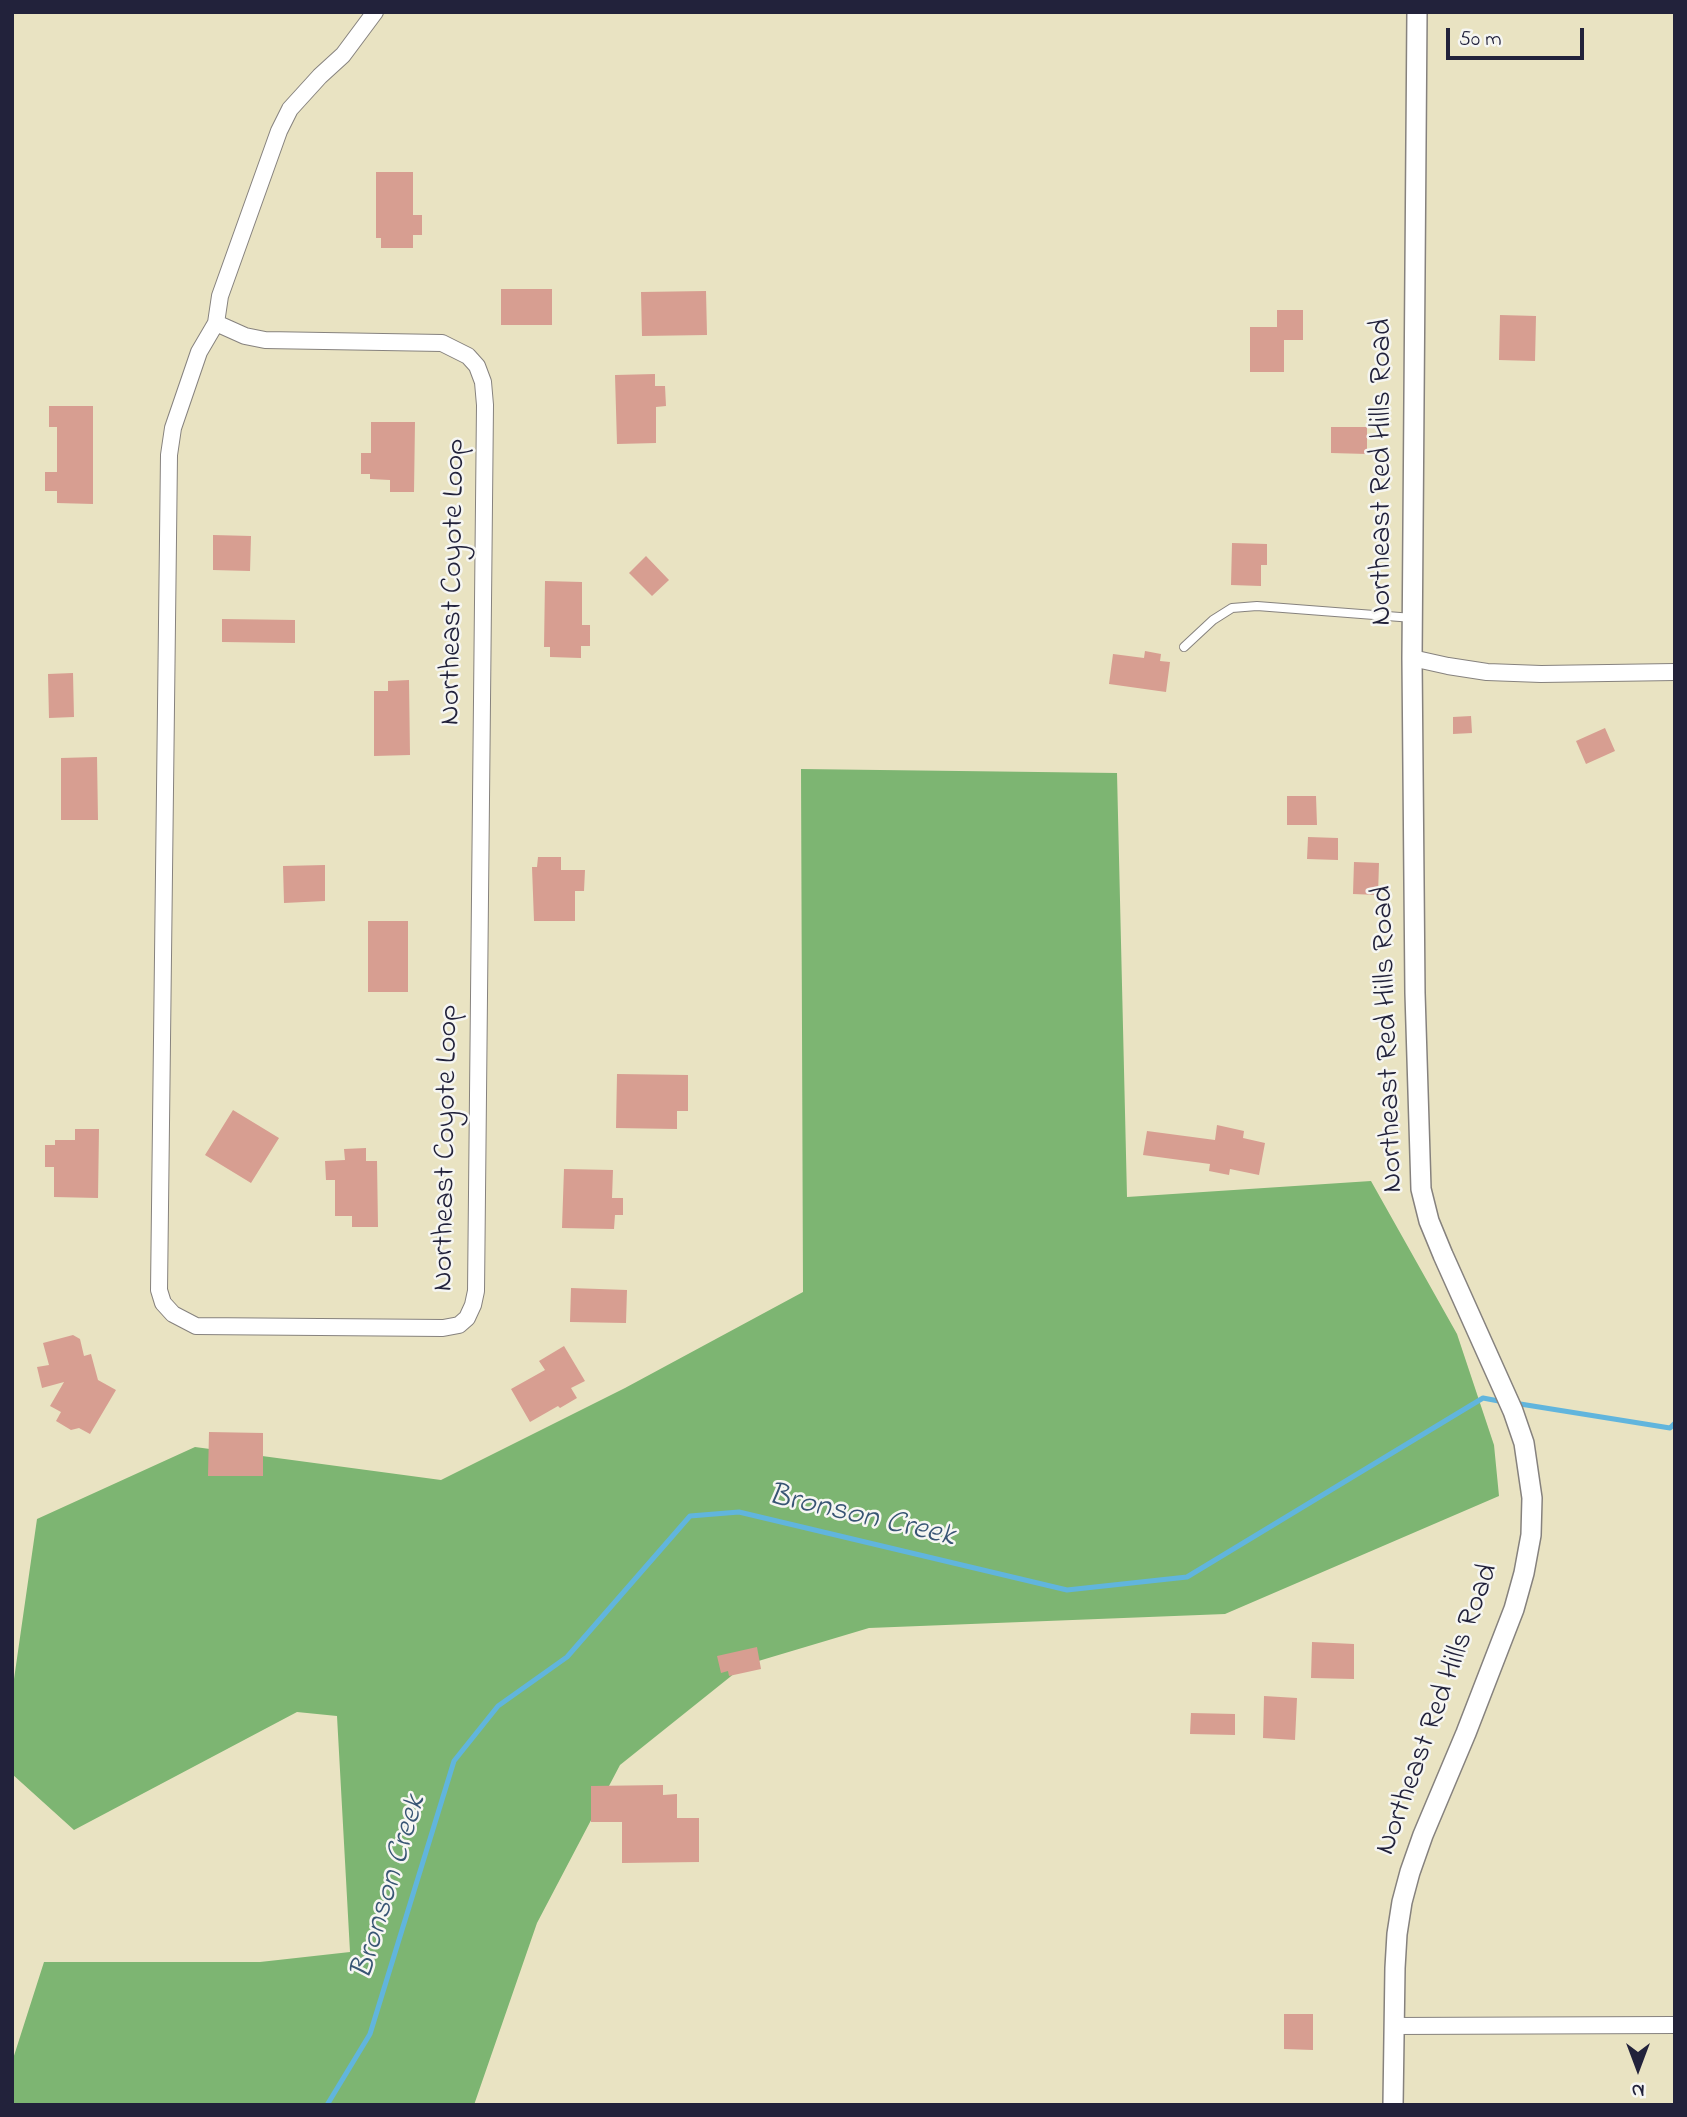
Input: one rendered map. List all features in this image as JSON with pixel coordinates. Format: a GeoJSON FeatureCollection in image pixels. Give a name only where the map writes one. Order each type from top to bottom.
{"type":"FeatureCollection","features":[{"type":"Feature","properties":{"kind":"street","name":"Northeast Coyote Loop"},"geometry":{"type":"LineString","coordinates":[[216,323],[245,336],[265,340],[442,344],[468,356],[477,366],[483,382],[485,405],[476,1291],[467,1318],[459,1325],[443,1328],[196,1326],[173,1314],[163,1303],[159,1290],[169,455],[173,428],[199,352],[216,323],[220,296],[279,131],[296,102],[343,55],[375,12]]}},
{"type":"Feature","properties":{"kind":"street","name":"Northeast Red Hills Road"},"geometry":{"type":"LineString","coordinates":[[1393,2105],[1397,1934],[1405,1892],[1423,1835],[1465,1737],[1514,1609],[1531,1535],[1532,1498],[1524,1443],[1513,1410],[1429,1222],[1421,1189],[1415,993],[1412,658],[1417,12]]}},
{"type":"Feature","properties":{"kind":"street"},"geometry":{"type":"LineString","coordinates":[[1412,658],[1487,672],[1675,672]]}},
{"type":"Feature","properties":{"kind":"street"},"geometry":{"type":"LineString","coordinates":[[1393,2026],[1675,2025]]}},
{"type":"Feature","properties":{"kind":"lane"},"geometry":{"type":"LineString","coordinates":[[1184,647],[1213,620],[1232,608],[1257,606],[1413,618]]}},
{"type":"Feature","properties":{"kind":"green space"},"geometry":{"type":"Polygon","coordinates":[[[801,769],[1117,773],[1127,1197],[1371,1181],[1457,1334],[1494,1445],[1499,1496],[1225,1614],[869,1628],[745,1665],[620,1765],[537,1923],[474,2105],[12,2105],[12,2062],[44,1962],[260,1962],[350,1952],[337,1716],[297,1712],[74,1830],[12,1774],[12,1693],[37,1519],[195,1447],[441,1480],[625,1388],[803,1292],[801,769]]]}},
{"type":"Feature","properties":{"kind":"building"},"geometry":{"type":"Polygon","coordinates":[[[376,172],[413,172],[413,215],[422,215],[422,235],[413,235],[413,248],[381,248],[381,238],[376,238],[376,172]]]}},
{"type":"Feature","properties":{"kind":"building"},"geometry":{"type":"Polygon","coordinates":[[[501,289],[552,289],[552,325],[501,325],[501,289]]]}},
{"type":"Feature","properties":{"kind":"building"},"geometry":{"type":"Polygon","coordinates":[[[706,291],[707,335],[642,336],[641,292],[706,291]]]}},
{"type":"Feature","properties":{"kind":"building"},"geometry":{"type":"Polygon","coordinates":[[[1277,310],[1303,310],[1303,340],[1284,340],[1284,372],[1250,372],[1250,327],[1277,327],[1277,310]]]}},
{"type":"Feature","properties":{"kind":"building"},"geometry":{"type":"Polygon","coordinates":[[[1500,315],[1536,316],[1535,361],[1499,360],[1500,315]]]}},
{"type":"Feature","properties":{"kind":"building"},"geometry":{"type":"Polygon","coordinates":[[[655,374],[655,386],[665,386],[666,406],[656,407],[656,443],[617,444],[615,375],[655,374]]]}},
{"type":"Feature","properties":{"kind":"building"},"geometry":{"type":"Polygon","coordinates":[[[49,406],[93,406],[93,504],[57,503],[57,491],[45,491],[45,472],[57,472],[57,427],[49,427],[49,406]]]}},
{"type":"Feature","properties":{"kind":"building"},"geometry":{"type":"Polygon","coordinates":[[[371,422],[415,422],[414,492],[390,492],[390,480],[370,479],[370,474],[361,474],[361,453],[371,453],[371,422]]]}},
{"type":"Feature","properties":{"kind":"building"},"geometry":{"type":"Polygon","coordinates":[[[1331,427],[1367,427],[1367,454],[1331,453],[1331,427]]]}},
{"type":"Feature","properties":{"kind":"building"},"geometry":{"type":"Polygon","coordinates":[[[213,535],[251,536],[250,571],[213,570],[213,535]]]}},
{"type":"Feature","properties":{"kind":"building"},"geometry":{"type":"Polygon","coordinates":[[[1232,543],[1267,544],[1267,565],[1261,565],[1261,586],[1231,585],[1232,543]]]}},
{"type":"Feature","properties":{"kind":"building"},"geometry":{"type":"Polygon","coordinates":[[[646,556],[669,580],[652,596],[629,573],[646,556]]]}},
{"type":"Feature","properties":{"kind":"building"},"geometry":{"type":"Polygon","coordinates":[[[545,581],[582,582],[582,625],[590,625],[590,646],[581,646],[581,658],[550,657],[550,647],[544,647],[545,581]]]}},
{"type":"Feature","properties":{"kind":"building"},"geometry":{"type":"Polygon","coordinates":[[[222,619],[295,620],[295,643],[222,642],[222,619]]]}},
{"type":"Feature","properties":{"kind":"building"},"geometry":{"type":"Polygon","coordinates":[[[1145,651],[1161,654],[1160,661],[1170,662],[1166,692],[1109,684],[1113,654],[1144,658],[1145,651]]]}},
{"type":"Feature","properties":{"kind":"building"},"geometry":{"type":"Polygon","coordinates":[[[73,673],[74,717],[49,718],[48,674],[73,673]]]}},
{"type":"Feature","properties":{"kind":"building"},"geometry":{"type":"Polygon","coordinates":[[[409,680],[410,755],[374,756],[374,691],[388,691],[388,681],[409,680]]]}},
{"type":"Feature","properties":{"kind":"building"},"geometry":{"type":"Polygon","coordinates":[[[1471,716],[1472,733],[1453,734],[1453,717],[1471,716]]]}},
{"type":"Feature","properties":{"kind":"building"},"geometry":{"type":"Polygon","coordinates":[[[1605,728],[1615,751],[1586,764],[1576,741],[1605,728]]]}},
{"type":"Feature","properties":{"kind":"building"},"geometry":{"type":"Polygon","coordinates":[[[97,757],[98,820],[61,820],[61,758],[97,757]]]}},
{"type":"Feature","properties":{"kind":"building"},"geometry":{"type":"Polygon","coordinates":[[[1287,796],[1316,796],[1317,825],[1287,825],[1287,796]]]}},
{"type":"Feature","properties":{"kind":"building"},"geometry":{"type":"Polygon","coordinates":[[[1308,837],[1338,838],[1338,860],[1307,859],[1308,837]]]}},
{"type":"Feature","properties":{"kind":"building"},"geometry":{"type":"Polygon","coordinates":[[[538,857],[561,857],[561,870],[585,870],[584,891],[575,891],[575,921],[534,921],[532,867],[537,867],[538,857]]]}},
{"type":"Feature","properties":{"kind":"building"},"geometry":{"type":"Polygon","coordinates":[[[1354,862],[1379,863],[1378,895],[1353,894],[1354,862]]]}},
{"type":"Feature","properties":{"kind":"building"},"geometry":{"type":"Polygon","coordinates":[[[325,865],[325,901],[284,903],[283,866],[325,865]]]}},
{"type":"Feature","properties":{"kind":"building"},"geometry":{"type":"Polygon","coordinates":[[[368,921],[408,921],[408,992],[368,992],[368,921]]]}},
{"type":"Feature","properties":{"kind":"building"},"geometry":{"type":"Polygon","coordinates":[[[617,1074],[688,1075],[688,1111],[677,1111],[677,1129],[616,1128],[617,1074]]]}},
{"type":"Feature","properties":{"kind":"building"},"geometry":{"type":"Polygon","coordinates":[[[233,1110],[279,1138],[251,1183],[205,1155],[233,1110]]]}},
{"type":"Feature","properties":{"kind":"building"},"geometry":{"type":"Polygon","coordinates":[[[1217,1125],[1244,1131],[1243,1138],[1265,1143],[1259,1175],[1230,1169],[1229,1175],[1209,1171],[1210,1164],[1143,1155],[1147,1131],[1215,1140],[1217,1125]]]}},
{"type":"Feature","properties":{"kind":"building"},"geometry":{"type":"Polygon","coordinates":[[[75,1129],[99,1129],[98,1198],[54,1197],[54,1167],[45,1167],[45,1145],[55,1145],[55,1140],[75,1140],[75,1129]]]}},
{"type":"Feature","properties":{"kind":"building"},"geometry":{"type":"Polygon","coordinates":[[[366,1148],[366,1161],[377,1161],[378,1227],[352,1227],[352,1216],[335,1216],[335,1180],[326,1180],[325,1161],[345,1160],[344,1149],[366,1148]]]}},
{"type":"Feature","properties":{"kind":"building"},"geometry":{"type":"Polygon","coordinates":[[[564,1169],[613,1170],[612,1198],[623,1198],[623,1215],[615,1215],[614,1229],[562,1228],[564,1169]]]}},
{"type":"Feature","properties":{"kind":"building"},"geometry":{"type":"Polygon","coordinates":[[[571,1288],[627,1290],[626,1323],[570,1322],[571,1288]]]}},
{"type":"Feature","properties":{"kind":"building"},"geometry":{"type":"Polygon","coordinates":[[[73,1335],[80,1339],[84,1356],[91,1354],[98,1380],[116,1390],[90,1434],[79,1428],[71,1430],[56,1421],[61,1412],[50,1406],[64,1382],[42,1388],[37,1367],[49,1365],[43,1343],[73,1335]]]}},
{"type":"Feature","properties":{"kind":"building"},"geometry":{"type":"Polygon","coordinates":[[[564,1346],[585,1381],[571,1388],[577,1398],[530,1422],[511,1389],[545,1370],[539,1361],[564,1346]]]}},
{"type":"Feature","properties":{"kind":"building"},"geometry":{"type":"Polygon","coordinates":[[[209,1432],[263,1433],[263,1476],[208,1476],[209,1432]]]}},
{"type":"Feature","properties":{"kind":"building"},"geometry":{"type":"Polygon","coordinates":[[[1312,1642],[1354,1644],[1354,1679],[1311,1678],[1312,1642]]]}},
{"type":"Feature","properties":{"kind":"building"},"geometry":{"type":"Polygon","coordinates":[[[757,1647],[761,1669],[729,1676],[728,1671],[721,1673],[717,1656],[757,1647]]]}},
{"type":"Feature","properties":{"kind":"building"},"geometry":{"type":"Polygon","coordinates":[[[1264,1696],[1297,1698],[1295,1740],[1263,1738],[1264,1696]]]}},
{"type":"Feature","properties":{"kind":"building"},"geometry":{"type":"Polygon","coordinates":[[[1191,1713],[1235,1714],[1235,1735],[1190,1734],[1191,1713]]]}},
{"type":"Feature","properties":{"kind":"building"},"geometry":{"type":"Polygon","coordinates":[[[663,1785],[663,1795],[677,1794],[677,1818],[699,1818],[699,1862],[622,1863],[622,1822],[591,1822],[591,1786],[663,1785]]]}},
{"type":"Feature","properties":{"kind":"building"},"geometry":{"type":"Polygon","coordinates":[[[1284,2014],[1313,2014],[1313,2050],[1284,2049],[1284,2014]]]}},
{"type":"Feature","properties":{"kind":"waterway","name":"Bronson Creek"},"geometry":{"type":"LineString","coordinates":[[327,2105],[370,2034],[454,1761],[498,1706],[567,1657],[690,1516],[739,1512],[1067,1590],[1187,1577],[1483,1398],[1504,1402]]}},
{"type":"Feature","properties":{"kind":"waterway","name":"Bronson Creek"},"geometry":{"type":"LineString","coordinates":[[1514,1403],[1670,1428],[1675,1423]]}}]}
